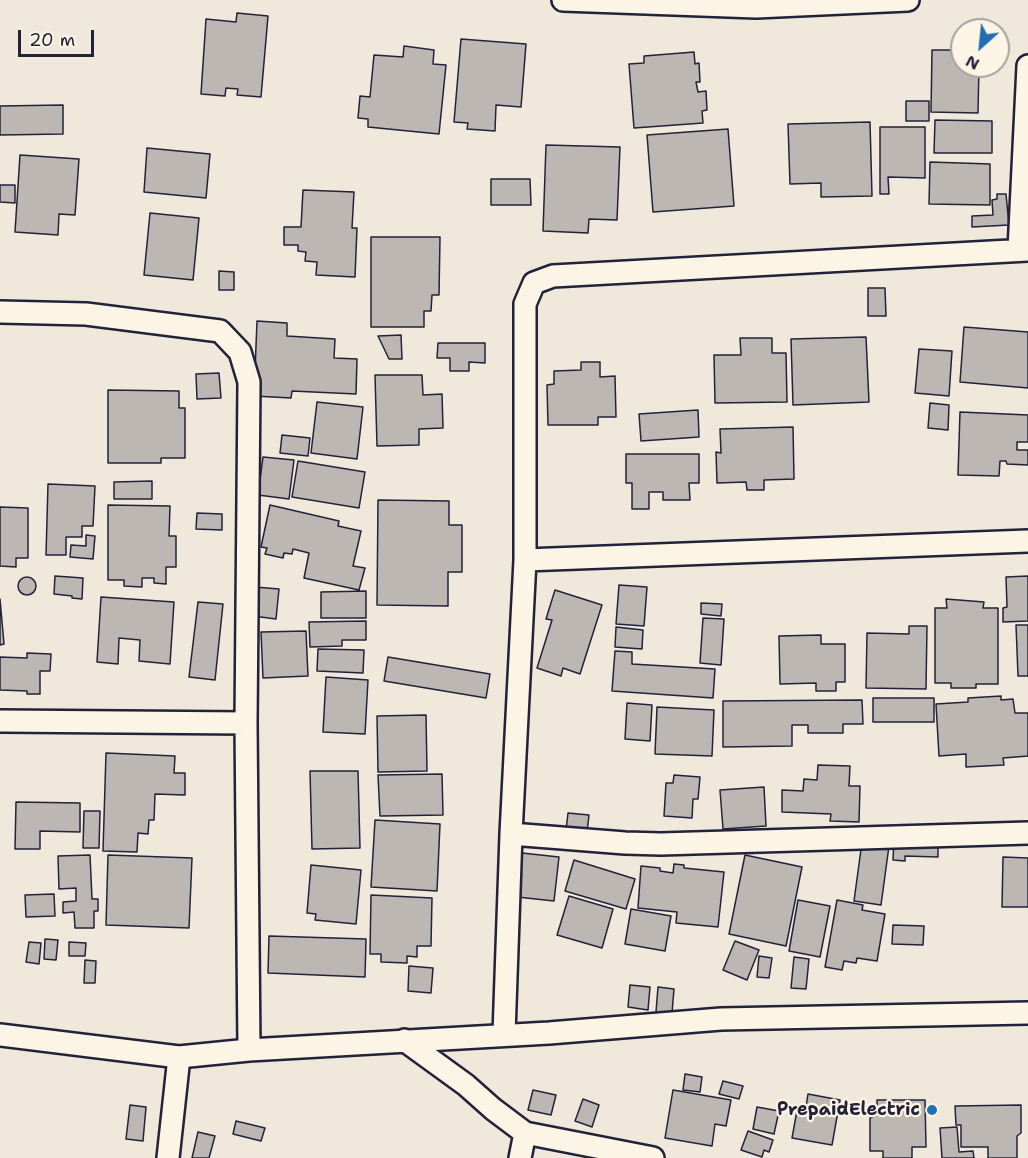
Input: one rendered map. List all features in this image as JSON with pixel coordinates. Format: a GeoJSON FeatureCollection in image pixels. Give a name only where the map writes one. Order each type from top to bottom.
{"type":"FeatureCollection","features":[{"type":"Feature","properties":{"kind":"street"},"geometry":{"type":"LineString","coordinates":[[563,0],[756,7],[908,0]]}},
{"type":"Feature","properties":{"kind":"street"},"geometry":{"type":"LineString","coordinates":[[504,1034],[511,834],[525,560],[525,304],[534,283],[554,276],[1023,250],[1028,66]]}},
{"type":"Feature","properties":{"kind":"street"},"geometry":{"type":"LineString","coordinates":[[0,312],[86,314],[220,331],[240,352],[249,382],[246,723],[249,1050]]}},
{"type":"Feature","properties":{"kind":"street"},"geometry":{"type":"LineString","coordinates":[[525,560],[1028,541]]}},
{"type":"Feature","properties":{"kind":"street"},"geometry":{"type":"LineString","coordinates":[[0,721],[246,723]]}},
{"type":"Feature","properties":{"kind":"street"},"geometry":{"type":"LineString","coordinates":[[511,834],[661,844],[1028,833]]}},
{"type":"Feature","properties":{"kind":"street"},"geometry":{"type":"LineString","coordinates":[[0,1035],[179,1057],[249,1050],[549,1033],[721,1019],[1028,1014]]}},
{"type":"Feature","properties":{"kind":"street"},"geometry":{"type":"LineString","coordinates":[[404,1040],[466,1085],[525,1133],[653,1158]]}},
{"type":"Feature","properties":{"kind":"street"},"geometry":{"type":"LineString","coordinates":[[168,1158],[179,1057]]}},
{"type":"Feature","properties":{"kind":"street"},"geometry":{"type":"LineString","coordinates":[[519,1158],[525,1133]]}},
{"type":"Feature","properties":{"kind":"building"},"geometry":{"type":"Polygon","coordinates":[[[237,13],[268,16],[261,97],[237,95],[238,89],[226,88],[225,96],[201,94],[206,19],[236,22],[237,13]]]}},
{"type":"Feature","properties":{"kind":"building"},"geometry":{"type":"Polygon","coordinates":[[[461,39],[526,44],[521,107],[496,105],[495,131],[467,129],[468,123],[454,122],[461,39]]]}},
{"type":"Feature","properties":{"kind":"building"},"geometry":{"type":"Polygon","coordinates":[[[404,46],[434,50],[433,64],[446,65],[439,134],[368,127],[368,119],[358,118],[360,96],[370,97],[374,55],[403,57],[404,46]]]}},
{"type":"Feature","properties":{"kind":"building"},"geometry":{"type":"Polygon","coordinates":[[[932,50],[950,50],[950,78],[979,78],[978,113],[931,112],[932,50]]]}},
{"type":"Feature","properties":{"kind":"building"},"geometry":{"type":"Polygon","coordinates":[[[694,52],[695,64],[699,63],[700,82],[696,82],[698,92],[706,91],[707,110],[702,111],[703,123],[634,128],[629,64],[644,63],[644,56],[694,52]]]}},
{"type":"Feature","properties":{"kind":"building"},"geometry":{"type":"Polygon","coordinates":[[[906,101],[929,101],[929,121],[906,121],[906,101]]]}},
{"type":"Feature","properties":{"kind":"building"},"geometry":{"type":"Polygon","coordinates":[[[63,105],[63,134],[0,135],[0,106],[63,105]]]}},
{"type":"Feature","properties":{"kind":"building"},"geometry":{"type":"Polygon","coordinates":[[[935,120],[992,121],[992,153],[934,153],[935,120]]]}},
{"type":"Feature","properties":{"kind":"building"},"geometry":{"type":"Polygon","coordinates":[[[870,122],[872,196],[821,197],[821,183],[790,184],[788,124],[870,122]]]}},
{"type":"Feature","properties":{"kind":"building"},"geometry":{"type":"Polygon","coordinates":[[[880,127],[925,127],[925,178],[888,177],[889,194],[880,194],[880,127]]]}},
{"type":"Feature","properties":{"kind":"building"},"geometry":{"type":"Polygon","coordinates":[[[728,129],[734,206],[653,212],[647,135],[728,129]]]}},
{"type":"Feature","properties":{"kind":"building"},"geometry":{"type":"Polygon","coordinates":[[[546,145],[620,147],[617,220],[589,219],[588,233],[543,231],[546,145]]]}},
{"type":"Feature","properties":{"kind":"building"},"geometry":{"type":"Polygon","coordinates":[[[147,148],[210,154],[206,198],[144,192],[147,148]]]}},
{"type":"Feature","properties":{"kind":"building"},"geometry":{"type":"Polygon","coordinates":[[[20,155],[79,159],[75,215],[59,214],[58,235],[15,232],[20,155]]]}},
{"type":"Feature","properties":{"kind":"building"},"geometry":{"type":"Polygon","coordinates":[[[930,162],[990,164],[990,205],[929,204],[930,162]]]}},
{"type":"Feature","properties":{"kind":"building"},"geometry":{"type":"Polygon","coordinates":[[[491,179],[530,179],[531,205],[491,205],[491,179]]]}},
{"type":"Feature","properties":{"kind":"building"},"geometry":{"type":"Polygon","coordinates":[[[0,185],[15,185],[15,203],[0,202],[0,185]]]}},
{"type":"Feature","properties":{"kind":"building"},"geometry":{"type":"Polygon","coordinates":[[[303,190],[354,192],[352,228],[357,228],[355,277],[316,275],[317,262],[305,261],[306,252],[298,251],[298,245],[284,245],[284,227],[301,227],[303,190]]]}},
{"type":"Feature","properties":{"kind":"building"},"geometry":{"type":"Polygon","coordinates":[[[997,194],[1006,194],[1009,225],[972,227],[972,216],[993,215],[992,200],[997,199],[997,194]]]}},
{"type":"Feature","properties":{"kind":"building"},"geometry":{"type":"Polygon","coordinates":[[[150,213],[199,218],[193,280],[144,275],[150,213]]]}},
{"type":"Feature","properties":{"kind":"building"},"geometry":{"type":"Polygon","coordinates":[[[371,237],[440,237],[439,295],[432,295],[431,311],[424,311],[424,327],[371,327],[371,237]]]}},
{"type":"Feature","properties":{"kind":"building"},"geometry":{"type":"Polygon","coordinates":[[[219,271],[234,272],[234,290],[219,290],[219,271]]]}},
{"type":"Feature","properties":{"kind":"building"},"geometry":{"type":"Polygon","coordinates":[[[868,288],[885,288],[886,316],[868,316],[868,288]]]}},
{"type":"Feature","properties":{"kind":"building"},"geometry":{"type":"Polygon","coordinates":[[[257,321],[287,323],[287,336],[335,339],[334,358],[357,359],[356,394],[292,391],[291,398],[254,396],[257,321]]]}},
{"type":"Feature","properties":{"kind":"building"},"geometry":{"type":"Polygon","coordinates":[[[964,327],[1028,332],[1028,388],[960,382],[964,327]]]}},
{"type":"Feature","properties":{"kind":"building"},"geometry":{"type":"Polygon","coordinates":[[[401,335],[402,359],[389,359],[378,336],[401,335]]]}},
{"type":"Feature","properties":{"kind":"building"},"geometry":{"type":"Polygon","coordinates":[[[866,337],[869,402],[793,405],[791,339],[866,337]]]}},
{"type":"Feature","properties":{"kind":"building"},"geometry":{"type":"Polygon","coordinates":[[[740,338],[772,338],[772,353],[786,353],[787,402],[715,403],[714,355],[741,355],[740,338]]]}},
{"type":"Feature","properties":{"kind":"building"},"geometry":{"type":"Polygon","coordinates":[[[438,343],[485,343],[485,363],[469,362],[469,371],[450,371],[450,358],[437,358],[438,343]]]}},
{"type":"Feature","properties":{"kind":"building"},"geometry":{"type":"Polygon","coordinates":[[[919,349],[952,351],[949,396],[915,393],[919,349]]]}},
{"type":"Feature","properties":{"kind":"building"},"geometry":{"type":"Polygon","coordinates":[[[581,362],[600,362],[600,377],[615,376],[616,417],[598,417],[598,425],[548,425],[547,385],[554,384],[554,371],[581,370],[581,362]]]}},
{"type":"Feature","properties":{"kind":"building"},"geometry":{"type":"Polygon","coordinates":[[[219,373],[221,398],[197,399],[196,374],[219,373]]]}},
{"type":"Feature","properties":{"kind":"building"},"geometry":{"type":"Polygon","coordinates":[[[375,375],[422,375],[423,395],[442,394],[443,428],[419,429],[419,445],[377,446],[375,375]]]}},
{"type":"Feature","properties":{"kind":"building"},"geometry":{"type":"Polygon","coordinates":[[[108,390],[179,391],[179,408],[185,408],[185,458],[161,458],[161,463],[108,463],[108,390]]]}},
{"type":"Feature","properties":{"kind":"building"},"geometry":{"type":"Polygon","coordinates":[[[317,402],[363,407],[357,459],[311,453],[317,402]]]}},
{"type":"Feature","properties":{"kind":"building"},"geometry":{"type":"Polygon","coordinates":[[[930,403],[949,405],[948,430],[928,428],[930,403]]]}},
{"type":"Feature","properties":{"kind":"building"},"geometry":{"type":"Polygon","coordinates":[[[698,410],[699,437],[641,441],[639,414],[698,410]]]}},
{"type":"Feature","properties":{"kind":"building"},"geometry":{"type":"Polygon","coordinates":[[[960,412],[1028,415],[1028,442],[1017,442],[1017,450],[1028,450],[1028,465],[1007,464],[1006,461],[1000,461],[999,476],[958,475],[960,412]]]}},
{"type":"Feature","properties":{"kind":"building"},"geometry":{"type":"Polygon","coordinates":[[[793,427],[794,479],[764,480],[764,490],[747,490],[746,482],[717,483],[716,452],[721,453],[720,429],[793,427]]]}},
{"type":"Feature","properties":{"kind":"building"},"geometry":{"type":"Polygon","coordinates":[[[282,435],[310,438],[308,456],[280,453],[282,435]]]}},
{"type":"Feature","properties":{"kind":"building"},"geometry":{"type":"Polygon","coordinates":[[[626,454],[699,454],[699,483],[689,483],[690,500],[663,500],[663,492],[649,492],[649,509],[632,509],[632,483],[626,483],[626,454]]]}},
{"type":"Feature","properties":{"kind":"building"},"geometry":{"type":"Polygon","coordinates":[[[263,457],[294,460],[289,499],[258,495],[263,457]]]}},
{"type":"Feature","properties":{"kind":"building"},"geometry":{"type":"Polygon","coordinates":[[[298,461],[365,472],[359,508],[292,497],[298,461]]]}},
{"type":"Feature","properties":{"kind":"building"},"geometry":{"type":"Polygon","coordinates":[[[152,481],[152,499],[114,499],[114,482],[152,481]]]}},
{"type":"Feature","properties":{"kind":"building"},"geometry":{"type":"Polygon","coordinates":[[[48,484],[95,486],[93,526],[82,526],[82,537],[66,537],[66,555],[46,555],[48,484]]]}},
{"type":"Feature","properties":{"kind":"building"},"geometry":{"type":"Polygon","coordinates":[[[378,500],[449,501],[449,525],[462,525],[462,572],[448,572],[448,606],[377,605],[378,500]]]}},
{"type":"Feature","properties":{"kind":"building"},"geometry":{"type":"Polygon","coordinates":[[[108,505],[170,506],[169,536],[176,536],[176,567],[166,567],[166,584],[154,583],[154,578],[142,578],[142,587],[124,586],[124,580],[108,580],[108,505]]]}},
{"type":"Feature","properties":{"kind":"building"},"geometry":{"type":"Polygon","coordinates":[[[270,505],[339,521],[338,526],[361,531],[353,566],[365,568],[359,590],[304,578],[309,553],[293,549],[292,554],[284,553],[283,558],[265,554],[267,548],[261,547],[270,505]]]}},
{"type":"Feature","properties":{"kind":"building"},"geometry":{"type":"Polygon","coordinates":[[[0,507],[28,508],[28,558],[16,558],[16,567],[0,566],[0,507]]]}},
{"type":"Feature","properties":{"kind":"building"},"geometry":{"type":"Polygon","coordinates":[[[197,513],[222,514],[222,530],[196,529],[197,513]]]}},
{"type":"Feature","properties":{"kind":"building"},"geometry":{"type":"Polygon","coordinates":[[[86,535],[95,536],[93,559],[70,557],[71,545],[86,546],[86,535]]]}},
{"type":"Feature","properties":{"kind":"building"},"geometry":{"type":"Polygon","coordinates":[[[55,576],[83,578],[82,599],[54,594],[55,576]]]}},
{"type":"Feature","properties":{"kind":"building"},"geometry":{"type":"Polygon","coordinates":[[[1028,576],[1028,621],[1003,622],[1003,608],[1007,607],[1006,577],[1028,576]]]}},
{"type":"Feature","properties":{"kind":"building"},"geometry":{"type":"Polygon","coordinates":[[[23,577],[31,577],[36,582],[34,593],[23,595],[18,590],[18,582],[23,577]]]}},
{"type":"Feature","properties":{"kind":"building"},"geometry":{"type":"Polygon","coordinates":[[[619,585],[647,587],[644,626],[616,624],[619,585]]]}},
{"type":"Feature","properties":{"kind":"building"},"geometry":{"type":"Polygon","coordinates":[[[255,587],[279,589],[276,619],[253,616],[255,587]]]}},
{"type":"Feature","properties":{"kind":"building"},"geometry":{"type":"Polygon","coordinates":[[[555,590],[602,605],[580,674],[563,668],[561,676],[537,668],[552,620],[546,619],[555,590]]]}},
{"type":"Feature","properties":{"kind":"building"},"geometry":{"type":"Polygon","coordinates":[[[366,591],[366,618],[321,618],[321,592],[366,591]]]}},
{"type":"Feature","properties":{"kind":"building"},"geometry":{"type":"Polygon","coordinates":[[[101,597],[174,602],[170,664],[139,661],[140,640],[119,638],[118,664],[97,662],[101,597]]]}},
{"type":"Feature","properties":{"kind":"building"},"geometry":{"type":"Polygon","coordinates":[[[0,599],[4,644],[0,645],[0,599]]]}},
{"type":"Feature","properties":{"kind":"building"},"geometry":{"type":"Polygon","coordinates":[[[946,599],[984,602],[983,608],[998,608],[998,684],[976,684],[976,688],[951,688],[951,683],[935,683],[935,608],[947,608],[946,599]]]}},
{"type":"Feature","properties":{"kind":"building"},"geometry":{"type":"Polygon","coordinates":[[[198,602],[223,604],[215,680],[189,677],[198,602]]]}},
{"type":"Feature","properties":{"kind":"building"},"geometry":{"type":"Polygon","coordinates":[[[701,603],[722,604],[721,616],[701,614],[701,603]]]}},
{"type":"Feature","properties":{"kind":"building"},"geometry":{"type":"Polygon","coordinates":[[[703,618],[724,619],[721,665],[700,663],[703,618]]]}},
{"type":"Feature","properties":{"kind":"building"},"geometry":{"type":"Polygon","coordinates":[[[366,621],[366,640],[342,640],[342,646],[310,647],[309,622],[366,621]]]}},
{"type":"Feature","properties":{"kind":"building"},"geometry":{"type":"Polygon","coordinates":[[[1016,625],[1028,625],[1028,676],[1018,676],[1016,625]]]}},
{"type":"Feature","properties":{"kind":"building"},"geometry":{"type":"Polygon","coordinates":[[[909,626],[927,626],[926,689],[866,688],[867,633],[909,634],[909,626]]]}},
{"type":"Feature","properties":{"kind":"building"},"geometry":{"type":"Polygon","coordinates":[[[616,627],[643,630],[642,649],[615,647],[616,627]]]}},
{"type":"Feature","properties":{"kind":"building"},"geometry":{"type":"Polygon","coordinates":[[[306,631],[308,676],[263,678],[261,632],[306,631]]]}},
{"type":"Feature","properties":{"kind":"building"},"geometry":{"type":"Polygon","coordinates":[[[821,635],[821,644],[845,644],[845,682],[836,682],[836,691],[816,691],[816,683],[780,684],[779,636],[821,635]]]}},
{"type":"Feature","properties":{"kind":"building"},"geometry":{"type":"Polygon","coordinates":[[[318,649],[364,650],[363,673],[317,671],[318,649]]]}},
{"type":"Feature","properties":{"kind":"building"},"geometry":{"type":"Polygon","coordinates":[[[615,651],[632,652],[632,664],[715,669],[713,698],[612,691],[615,651]]]}},
{"type":"Feature","properties":{"kind":"building"},"geometry":{"type":"Polygon","coordinates":[[[27,653],[51,654],[50,671],[40,671],[40,694],[0,690],[0,657],[27,658],[27,653]]]}},
{"type":"Feature","properties":{"kind":"building"},"geometry":{"type":"Polygon","coordinates":[[[388,657],[490,674],[486,698],[384,681],[388,657]]]}},
{"type":"Feature","properties":{"kind":"building"},"geometry":{"type":"Polygon","coordinates":[[[326,677],[368,680],[365,734],[323,732],[326,677]]]}},
{"type":"Feature","properties":{"kind":"building"},"geometry":{"type":"Polygon","coordinates":[[[1001,696],[1001,700],[1013,699],[1015,713],[1028,713],[1028,756],[1003,758],[1004,765],[966,767],[966,754],[939,756],[936,704],[968,702],[968,698],[1001,696]]]}},
{"type":"Feature","properties":{"kind":"building"},"geometry":{"type":"Polygon","coordinates":[[[873,698],[934,698],[934,722],[873,722],[873,698]]]}},
{"type":"Feature","properties":{"kind":"building"},"geometry":{"type":"Polygon","coordinates":[[[862,700],[863,724],[843,724],[843,733],[808,733],[808,725],[792,725],[792,746],[723,747],[723,701],[862,700]]]}},
{"type":"Feature","properties":{"kind":"building"},"geometry":{"type":"Polygon","coordinates":[[[627,703],[652,705],[650,741],[625,739],[627,703]]]}},
{"type":"Feature","properties":{"kind":"building"},"geometry":{"type":"Polygon","coordinates":[[[657,707],[714,710],[712,756],[655,754],[657,707]]]}},
{"type":"Feature","properties":{"kind":"building"},"geometry":{"type":"Polygon","coordinates":[[[426,715],[427,771],[378,772],[377,716],[426,715]]]}},
{"type":"Feature","properties":{"kind":"building"},"geometry":{"type":"Polygon","coordinates":[[[106,753],[175,756],[174,773],[185,773],[185,795],[155,794],[154,820],[149,820],[148,834],[138,833],[137,852],[103,851],[106,753]]]}},
{"type":"Feature","properties":{"kind":"building"},"geometry":{"type":"Polygon","coordinates":[[[818,765],[850,766],[849,786],[860,786],[859,822],[830,821],[831,814],[782,812],[782,790],[803,791],[804,779],[817,780],[818,765]]]}},
{"type":"Feature","properties":{"kind":"building"},"geometry":{"type":"Polygon","coordinates":[[[310,771],[358,771],[360,848],[312,849],[310,771]]]}},
{"type":"Feature","properties":{"kind":"building"},"geometry":{"type":"Polygon","coordinates":[[[442,774],[443,815],[380,816],[378,775],[442,774]]]}},
{"type":"Feature","properties":{"kind":"building"},"geometry":{"type":"Polygon","coordinates":[[[674,775],[700,777],[698,799],[693,799],[692,818],[664,816],[666,783],[673,783],[674,775]]]}},
{"type":"Feature","properties":{"kind":"building"},"geometry":{"type":"Polygon","coordinates":[[[764,787],[766,826],[723,829],[720,790],[764,787]]]}},
{"type":"Feature","properties":{"kind":"building"},"geometry":{"type":"Polygon","coordinates":[[[16,802],[80,803],[80,832],[40,831],[40,849],[15,849],[16,802]]]}},
{"type":"Feature","properties":{"kind":"building"},"geometry":{"type":"Polygon","coordinates":[[[84,811],[100,811],[99,848],[83,848],[84,811]]]}},
{"type":"Feature","properties":{"kind":"building"},"geometry":{"type":"Polygon","coordinates":[[[568,813],[589,815],[587,832],[566,830],[568,813]]]}},
{"type":"Feature","properties":{"kind":"building"},"geometry":{"type":"Polygon","coordinates":[[[375,820],[440,824],[437,891],[371,887],[375,820]]]}},
{"type":"Feature","properties":{"kind":"building"},"geometry":{"type":"Polygon","coordinates":[[[894,837],[938,839],[938,857],[905,856],[905,861],[893,860],[894,837]]]}},
{"type":"Feature","properties":{"kind":"building"},"geometry":{"type":"Polygon","coordinates":[[[862,842],[889,846],[881,905],[854,901],[862,842]]]}},
{"type":"Feature","properties":{"kind":"building"},"geometry":{"type":"Polygon","coordinates":[[[522,853],[559,857],[554,901],[517,897],[522,853]]]}},
{"type":"Feature","properties":{"kind":"building"},"geometry":{"type":"Polygon","coordinates":[[[90,855],[92,899],[98,899],[98,911],[94,911],[94,928],[75,928],[74,912],[63,913],[63,902],[76,901],[76,888],[59,889],[58,856],[90,855]]]}},
{"type":"Feature","properties":{"kind":"building"},"geometry":{"type":"Polygon","coordinates":[[[108,855],[192,858],[189,928],[106,925],[108,855]]]}},
{"type":"Feature","properties":{"kind":"building"},"geometry":{"type":"Polygon","coordinates":[[[745,855],[802,867],[786,946],[729,934],[745,855]]]}},
{"type":"Feature","properties":{"kind":"building"},"geometry":{"type":"Polygon","coordinates":[[[1003,857],[1028,858],[1028,907],[1002,907],[1003,857]]]}},
{"type":"Feature","properties":{"kind":"building"},"geometry":{"type":"Polygon","coordinates":[[[574,860],[635,879],[626,909],[565,891],[574,860]]]}},
{"type":"Feature","properties":{"kind":"building"},"geometry":{"type":"Polygon","coordinates":[[[674,864],[684,865],[684,868],[724,872],[718,927],[676,923],[677,912],[638,908],[641,866],[660,868],[660,871],[673,873],[674,864]]]}},
{"type":"Feature","properties":{"kind":"building"},"geometry":{"type":"Polygon","coordinates":[[[311,865],[361,870],[356,924],[315,920],[316,914],[307,913],[311,865]]]}},
{"type":"Feature","properties":{"kind":"building"},"geometry":{"type":"Polygon","coordinates":[[[54,894],[55,916],[26,917],[25,895],[54,894]]]}},
{"type":"Feature","properties":{"kind":"building"},"geometry":{"type":"Polygon","coordinates":[[[371,895],[432,898],[431,946],[417,946],[417,957],[407,956],[407,963],[381,962],[381,954],[370,954],[371,895]]]}},
{"type":"Feature","properties":{"kind":"building"},"geometry":{"type":"Polygon","coordinates":[[[569,896],[613,909],[602,948],[557,935],[569,896]]]}},
{"type":"Feature","properties":{"kind":"building"},"geometry":{"type":"Polygon","coordinates":[[[798,900],[830,906],[820,957],[789,951],[798,900]]]}},
{"type":"Feature","properties":{"kind":"building"},"geometry":{"type":"Polygon","coordinates":[[[837,900],[863,905],[862,910],[885,914],[877,961],[857,958],[856,963],[844,961],[842,970],[825,967],[837,900]]]}},
{"type":"Feature","properties":{"kind":"building"},"geometry":{"type":"Polygon","coordinates":[[[631,909],[671,916],[665,951],[625,944],[631,909]]]}},
{"type":"Feature","properties":{"kind":"building"},"geometry":{"type":"Polygon","coordinates":[[[893,925],[924,926],[923,945],[892,944],[893,925]]]}},
{"type":"Feature","properties":{"kind":"building"},"geometry":{"type":"Polygon","coordinates":[[[269,936],[366,939],[365,977],[268,973],[269,936]]]}},
{"type":"Feature","properties":{"kind":"building"},"geometry":{"type":"Polygon","coordinates":[[[45,939],[58,940],[56,960],[44,959],[45,939]]]}},
{"type":"Feature","properties":{"kind":"building"},"geometry":{"type":"Polygon","coordinates":[[[735,941],[759,950],[747,980],[723,970],[735,941]]]}},
{"type":"Feature","properties":{"kind":"building"},"geometry":{"type":"Polygon","coordinates":[[[29,942],[41,943],[39,964],[26,962],[29,942]]]}},
{"type":"Feature","properties":{"kind":"building"},"geometry":{"type":"Polygon","coordinates":[[[69,942],[86,943],[85,956],[69,956],[69,942]]]}},
{"type":"Feature","properties":{"kind":"building"},"geometry":{"type":"Polygon","coordinates":[[[759,956],[772,958],[769,978],[757,977],[759,956]]]}},
{"type":"Feature","properties":{"kind":"building"},"geometry":{"type":"Polygon","coordinates":[[[794,957],[809,959],[806,989],[791,988],[794,957]]]}},
{"type":"Feature","properties":{"kind":"building"},"geometry":{"type":"Polygon","coordinates":[[[85,960],[96,961],[95,983],[84,983],[85,960]]]}},
{"type":"Feature","properties":{"kind":"building"},"geometry":{"type":"Polygon","coordinates":[[[409,966],[433,968],[431,993],[408,991],[409,966]]]}},
{"type":"Feature","properties":{"kind":"building"},"geometry":{"type":"Polygon","coordinates":[[[630,985],[650,987],[648,1010],[628,1007],[630,985]]]}},
{"type":"Feature","properties":{"kind":"building"},"geometry":{"type":"Polygon","coordinates":[[[658,987],[674,989],[672,1013],[656,1012],[658,987]]]}},
{"type":"Feature","properties":{"kind":"building"},"geometry":{"type":"Polygon","coordinates":[[[685,1074],[702,1077],[700,1092],[683,1090],[685,1074]]]}},
{"type":"Feature","properties":{"kind":"building"},"geometry":{"type":"Polygon","coordinates":[[[723,1081],[743,1086],[739,1099],[719,1094],[723,1081]]]}},
{"type":"Feature","properties":{"kind":"building"},"geometry":{"type":"Polygon","coordinates":[[[533,1090],[556,1095],[551,1115],[528,1110],[533,1090]]]}},
{"type":"Feature","properties":{"kind":"building"},"geometry":{"type":"Polygon","coordinates":[[[673,1090],[731,1100],[726,1126],[715,1124],[712,1146],[665,1138],[673,1090]]]}},
{"type":"Feature","properties":{"kind":"building"},"geometry":{"type":"Polygon","coordinates":[[[808,1094],[840,1100],[832,1145],[792,1138],[798,1105],[806,1107],[808,1094]]]}},
{"type":"Feature","properties":{"kind":"building"},"geometry":{"type":"Polygon","coordinates":[[[583,1099],[599,1105],[592,1127],[575,1121],[583,1099]]]}},
{"type":"Feature","properties":{"kind":"building"},"geometry":{"type":"Polygon","coordinates":[[[877,1100],[925,1100],[926,1147],[912,1147],[912,1158],[883,1158],[883,1151],[870,1151],[870,1118],[877,1115],[877,1100]]]}},
{"type":"Feature","properties":{"kind":"building"},"geometry":{"type":"Polygon","coordinates":[[[130,1105],[146,1107],[143,1141],[126,1139],[130,1105]]]}},
{"type":"Feature","properties":{"kind":"building"},"geometry":{"type":"Polygon","coordinates":[[[1021,1105],[1021,1133],[1017,1136],[1017,1158],[988,1158],[988,1147],[961,1147],[961,1125],[956,1125],[955,1106],[1021,1105]]]}},
{"type":"Feature","properties":{"kind":"building"},"geometry":{"type":"Polygon","coordinates":[[[757,1107],[779,1111],[774,1134],[753,1129],[757,1107]]]}},
{"type":"Feature","properties":{"kind":"building"},"geometry":{"type":"Polygon","coordinates":[[[236,1121],[265,1128],[261,1141],[233,1134],[236,1121]]]}},
{"type":"Feature","properties":{"kind":"building"},"geometry":{"type":"Polygon","coordinates":[[[957,1127],[959,1152],[973,1151],[974,1158],[942,1158],[940,1128],[957,1127]]]}},
{"type":"Feature","properties":{"kind":"building"},"geometry":{"type":"Polygon","coordinates":[[[748,1131],[773,1140],[769,1152],[764,1150],[762,1157],[741,1150],[748,1131]]]}},
{"type":"Feature","properties":{"kind":"building"},"geometry":{"type":"Polygon","coordinates":[[[198,1132],[215,1136],[209,1158],[192,1158],[198,1132]]]}},
{"type":"Feature","properties":{"kind":"place","name":"PrepaidElectric"},"geometry":{"type":"Point","coordinates":[932,1110]}}]}
